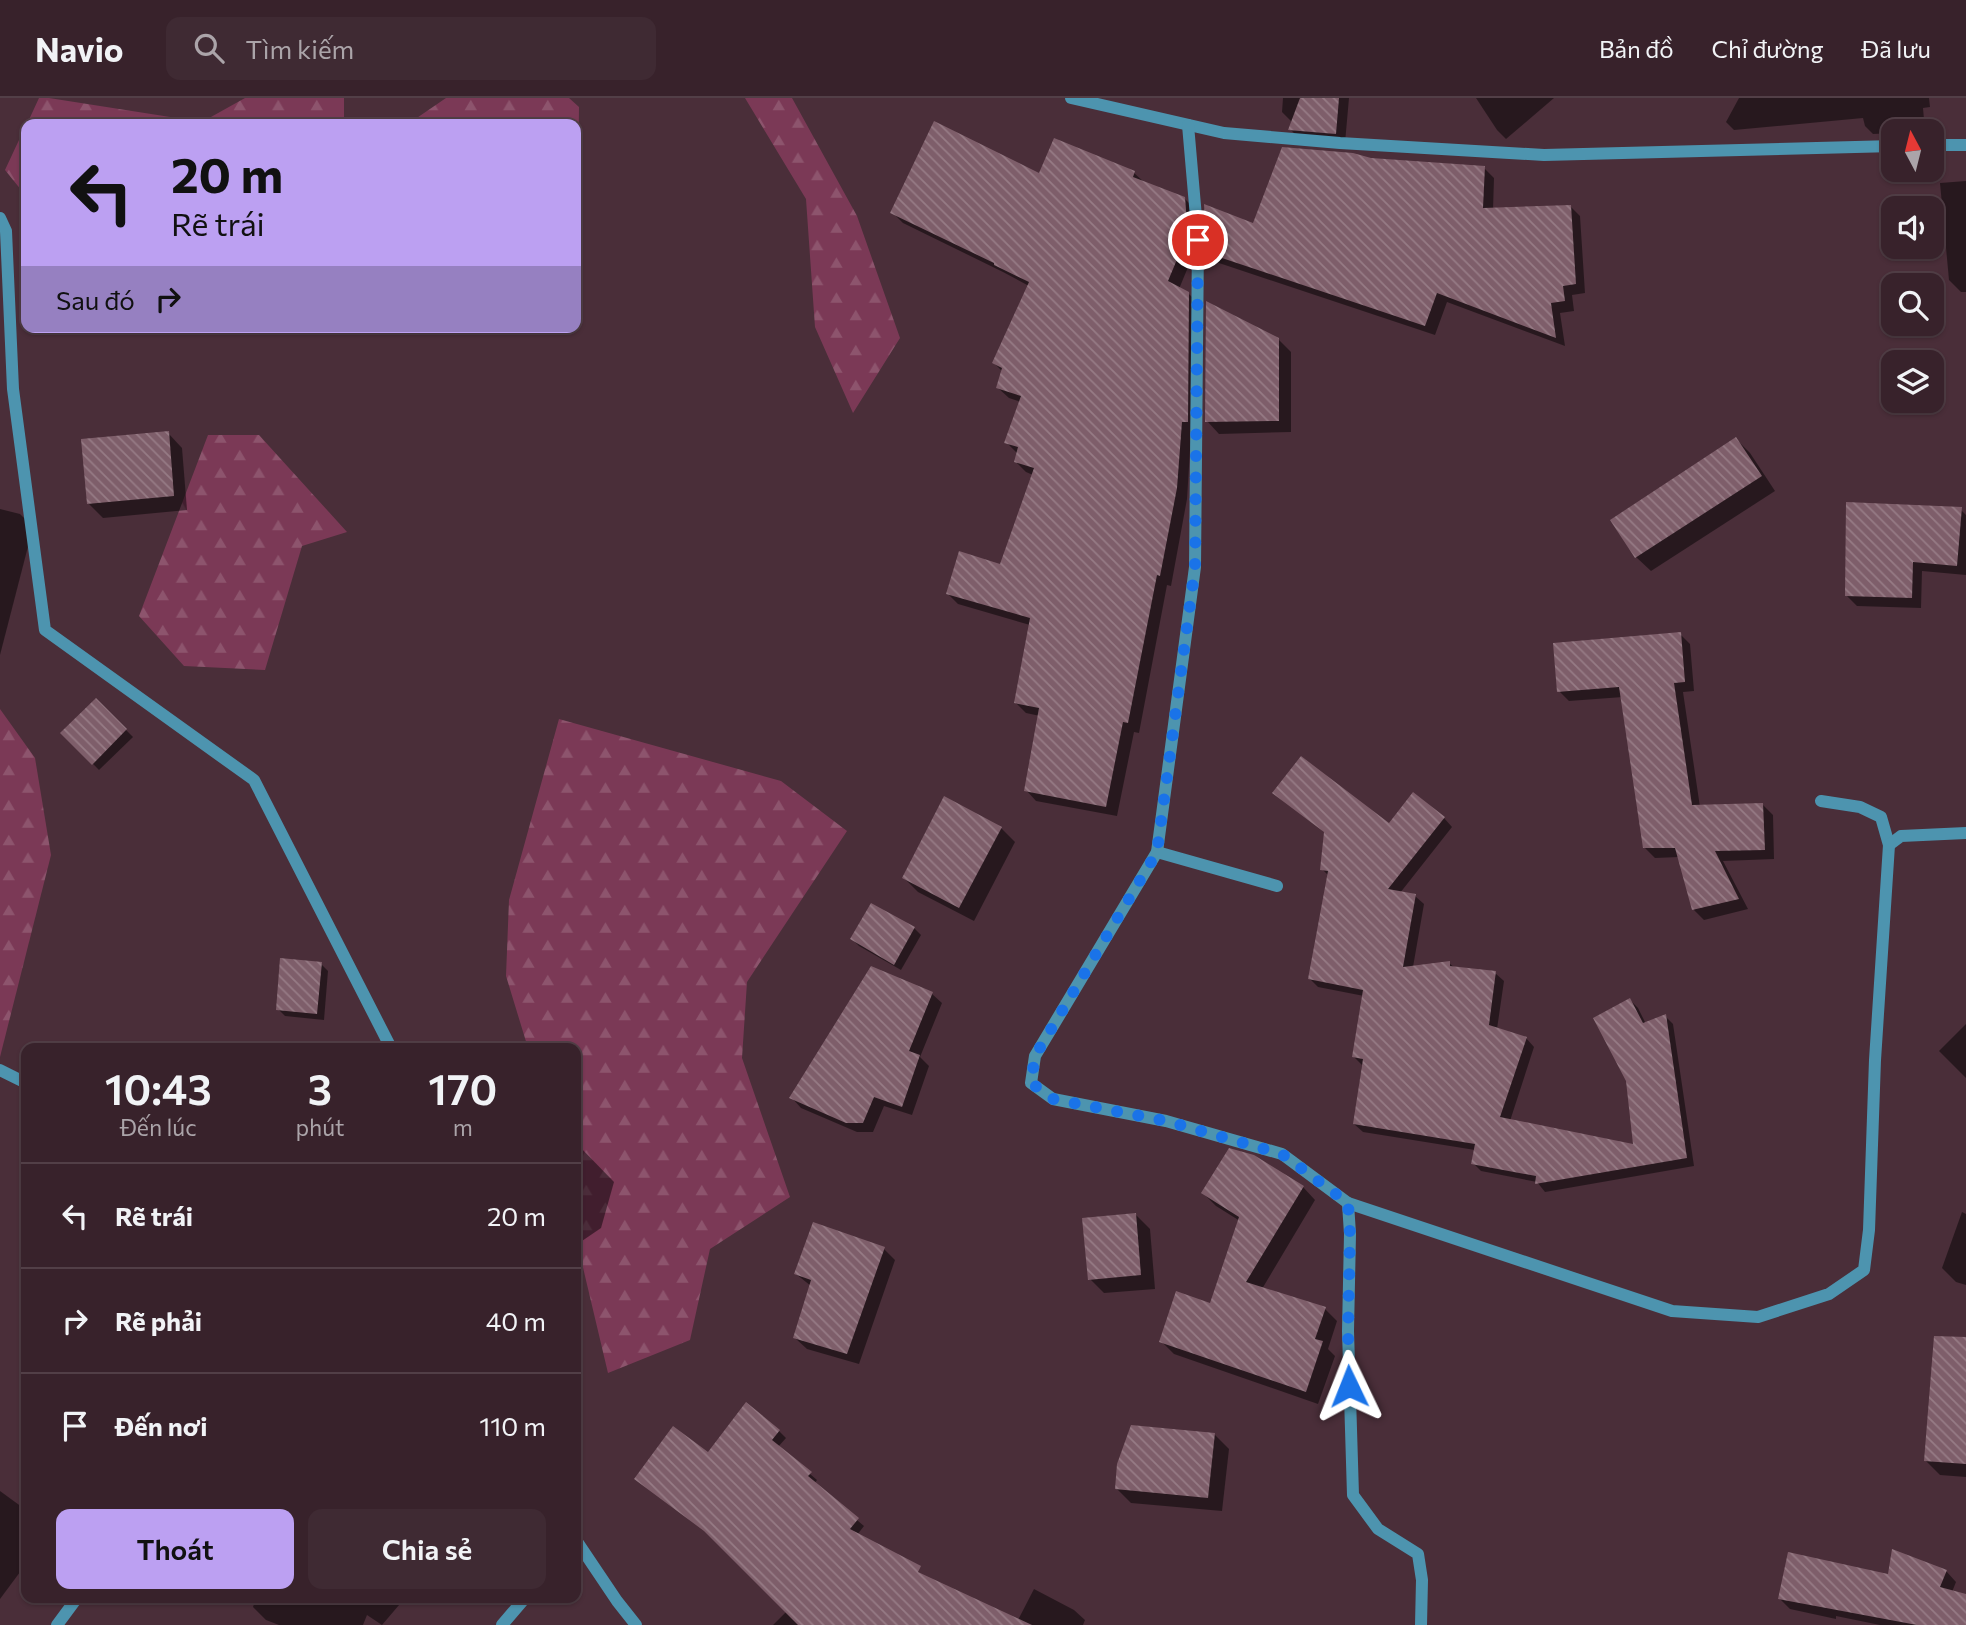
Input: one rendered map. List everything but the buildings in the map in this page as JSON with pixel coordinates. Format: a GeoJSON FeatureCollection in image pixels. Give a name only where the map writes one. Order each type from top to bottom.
{"type":"FeatureCollection","features":[{"type":"Feature","properties":{"kind":"street"},"geometry":{"type":"LineString","coordinates":[[1071,98],[1224,133],[1340,143],[1544,155],[1881,146]]}},
{"type":"Feature","properties":{"kind":"street"},"geometry":{"type":"LineString","coordinates":[[1188,125],[1198,240],[1195,567],[1157,852],[1035,1056],[1031,1083],[1053,1099],[1166,1121],[1282,1154],[1348,1203],[1672,1311],[1758,1317],[1829,1294],[1864,1270],[1869,1230],[1875,1060],[1889,845],[1881,817],[1860,807],[1821,800]]}},
{"type":"Feature","properties":{"kind":"street"},"geometry":{"type":"LineString","coordinates":[[1944,145],[1966,145]]}},
{"type":"Feature","properties":{"kind":"street"},"geometry":{"type":"LineString","coordinates":[[0,218],[6,231],[13,389],[45,630],[254,780],[388,1043]]}},
{"type":"Feature","properties":{"kind":"street"},"geometry":{"type":"LineString","coordinates":[[1889,845],[1901,836],[1966,833]]}},
{"type":"Feature","properties":{"kind":"street"},"geometry":{"type":"LineString","coordinates":[[1157,852],[1277,886]]}},
{"type":"Feature","properties":{"kind":"street"},"geometry":{"type":"LineString","coordinates":[[0,1070],[21,1080]]}},
{"type":"Feature","properties":{"kind":"street"},"geometry":{"type":"LineString","coordinates":[[1348,1203],[1348,1331],[1353,1496],[1378,1529],[1418,1554],[1422,1580],[1421,1625]]}},
{"type":"Feature","properties":{"kind":"street"},"geometry":{"type":"LineString","coordinates":[[581,1547],[636,1625]]}},
{"type":"Feature","properties":{"kind":"street"},"geometry":{"type":"LineString","coordinates":[[57,1625],[73,1603]]}},
{"type":"Feature","properties":{"kind":"street"},"geometry":{"type":"LineString","coordinates":[[502,1625],[521,1603]]}},
{"type":"Feature","properties":{"kind":"green space"},"geometry":{"type":"Polygon","coordinates":[[[39,98],[49,98],[183,119],[29,119],[39,98]]]}},
{"type":"Feature","properties":{"kind":"green space"},"geometry":{"type":"Polygon","coordinates":[[[245,98],[344,98],[344,119],[207,119],[245,98]]]}},
{"type":"Feature","properties":{"kind":"green space"},"geometry":{"type":"Polygon","coordinates":[[[446,98],[569,98],[579,107],[579,119],[415,119],[446,98]]]}},
{"type":"Feature","properties":{"kind":"green space"},"geometry":{"type":"Polygon","coordinates":[[[745,98],[792,98],[857,216],[900,338],[853,413],[815,327],[806,199],[745,98]]]}},
{"type":"Feature","properties":{"kind":"green space"},"geometry":{"type":"Polygon","coordinates":[[[21,136],[21,190],[5,170],[21,136]]]}},
{"type":"Feature","properties":{"kind":"green space"},"geometry":{"type":"Polygon","coordinates":[[[208,435],[259,435],[347,532],[302,546],[265,670],[184,666],[139,616],[208,435]]]}},
{"type":"Feature","properties":{"kind":"green space"},"geometry":{"type":"Polygon","coordinates":[[[0,709],[35,758],[51,855],[0,1057],[0,709]]]}},
{"type":"Feature","properties":{"kind":"green space"},"geometry":{"type":"Polygon","coordinates":[[[559,719],[781,781],[847,831],[747,982],[742,1058],[790,1197],[710,1249],[690,1340],[608,1373],[581,1259],[581,1043],[526,1043],[506,976],[509,900],[559,719]]]}},
{"type":"Feature","properties":{"kind":"route"},"geometry":{"type":"LineString","coordinates":[[1198,240],[1195,567],[1157,852],[1035,1056],[1031,1083],[1053,1099],[1166,1121],[1282,1154],[1348,1203],[1349,1386]]}}]}
